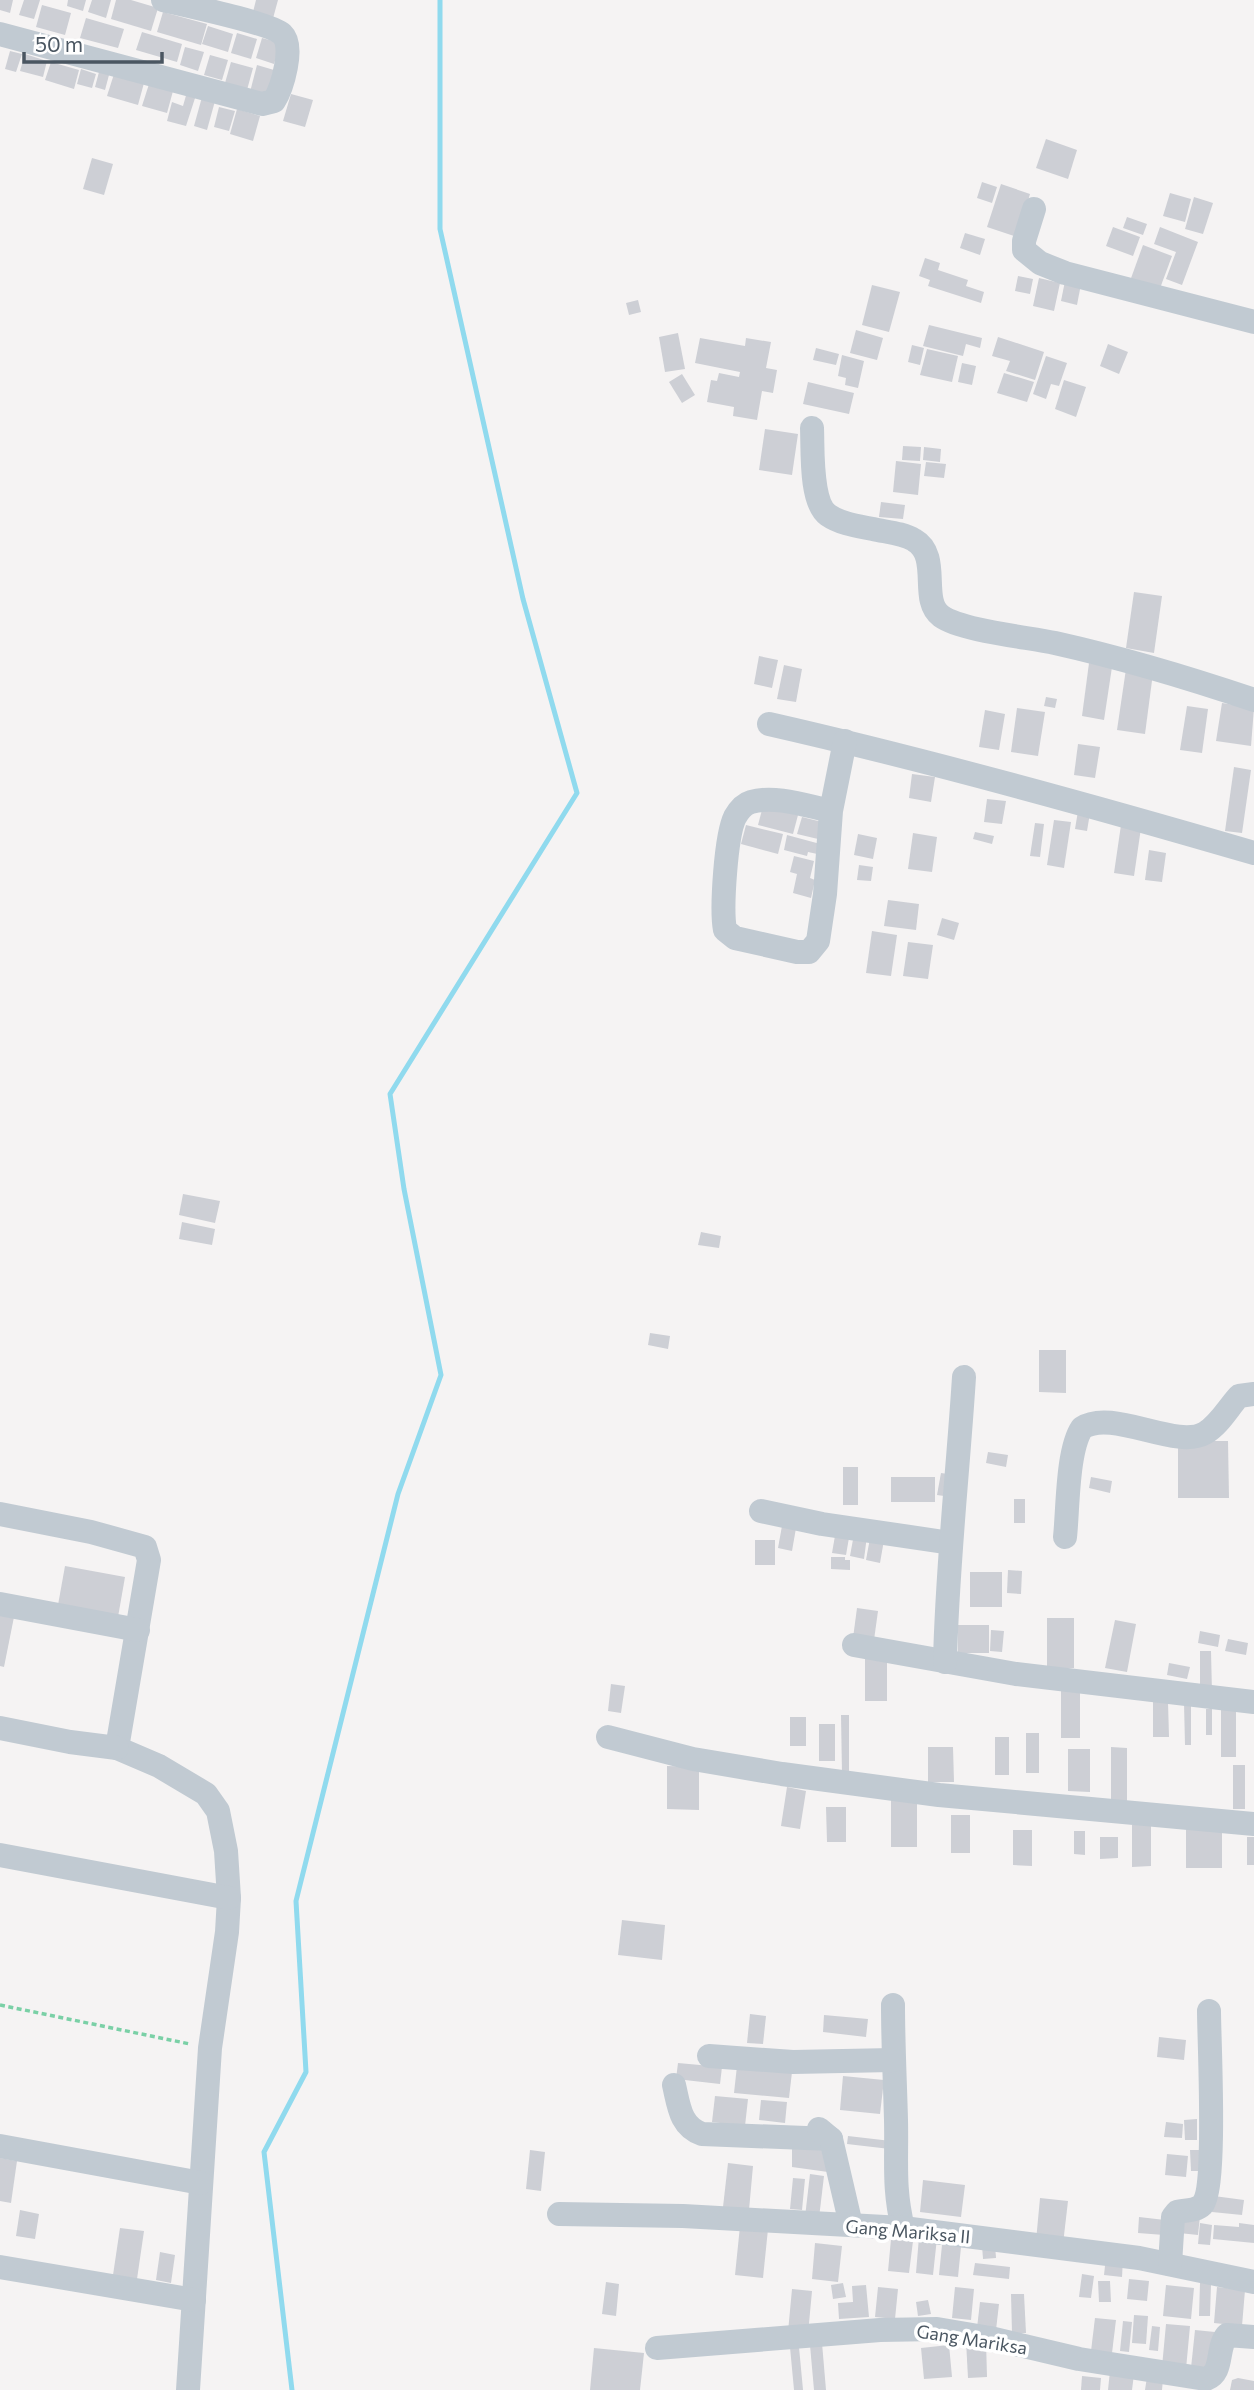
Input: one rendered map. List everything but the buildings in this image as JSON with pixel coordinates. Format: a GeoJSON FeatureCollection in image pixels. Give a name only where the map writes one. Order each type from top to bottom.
{"type":"FeatureCollection","features":[{"type":"Feature","properties":{"kind":"street"},"geometry":{"type":"LineString","coordinates":[[0,34],[262,104],[274,101],[289,51],[281,33],[163,0]]}},
{"type":"Feature","properties":{"kind":"street"},"geometry":{"type":"LineString","coordinates":[[1034,209],[1024,241],[1024,250],[1040,263],[1101,283],[1254,322]]}},
{"type":"Feature","properties":{"kind":"street"},"geometry":{"type":"LineString","coordinates":[[812,428],[815,482],[821,509],[850,525],[916,540],[923,547],[929,561],[934,608],[940,615],[967,625],[1111,657],[1194,680],[1254,701]]}},
{"type":"Feature","properties":{"kind":"street"},"geometry":{"type":"LineString","coordinates":[[769,724],[845,741],[1117,812],[1254,853]]}},
{"type":"Feature","properties":{"kind":"street"},"geometry":{"type":"LineString","coordinates":[[831,811],[764,799],[744,805],[734,818],[729,846],[722,915],[725,930],[735,938],[797,952],[809,952],[814,948],[818,941],[825,894],[831,811],[845,741]]}},
{"type":"Feature","properties":{"kind":"street"},"geometry":{"type":"LineString","coordinates":[[945,1662],[964,1377]]}},
{"type":"Feature","properties":{"kind":"street"},"geometry":{"type":"LineString","coordinates":[[1065,1537],[1072,1462],[1076,1440],[1082,1428],[1097,1422],[1193,1437],[1211,1429],[1239,1396],[1254,1394]]}},
{"type":"Feature","properties":{"kind":"street"},"geometry":{"type":"LineString","coordinates":[[761,1511],[834,1526],[951,1543]]}},
{"type":"Feature","properties":{"kind":"street"},"geometry":{"type":"LineString","coordinates":[[0,1514],[91,1532],[145,1547],[149,1560],[117,1748]]}},
{"type":"Feature","properties":{"kind":"street"},"geometry":{"type":"LineString","coordinates":[[0,1604],[138,1630]]}},
{"type":"Feature","properties":{"kind":"street"},"geometry":{"type":"LineString","coordinates":[[854,1645],[1016,1674],[1254,1702]]}},
{"type":"Feature","properties":{"kind":"street"},"geometry":{"type":"LineString","coordinates":[[0,1728],[117,1748],[159,1766],[197,1788],[213,1802],[218,1811],[226,1851],[229,1898],[222,1970],[210,2048],[188,2390]]}},
{"type":"Feature","properties":{"kind":"street"},"geometry":{"type":"LineString","coordinates":[[608,1737],[693,1759],[782,1774],[939,1795],[1254,1824]]}},
{"type":"Feature","properties":{"kind":"street"},"geometry":{"type":"LineString","coordinates":[[0,1855],[229,1898]]}},
{"type":"Feature","properties":{"kind":"street"},"geometry":{"type":"LineString","coordinates":[[892,2005],[896,2201],[903,2228]]}},
{"type":"Feature","properties":{"kind":"street"},"geometry":{"type":"LineString","coordinates":[[1170,2264],[1173,2217],[1177,2212],[1196,2209],[1206,2198],[1212,2122],[1209,2011]]}},
{"type":"Feature","properties":{"kind":"street"},"geometry":{"type":"LineString","coordinates":[[709,2056],[793,2062],[894,2060]]}},
{"type":"Feature","properties":{"kind":"street"},"geometry":{"type":"LineString","coordinates":[[674,2085],[683,2122],[702,2134],[823,2132],[851,2225]]}},
{"type":"Feature","properties":{"kind":"street"},"geometry":{"type":"LineString","coordinates":[[0,2146],[201,2183]]}},
{"type":"Feature","properties":{"kind":"street","name":"Gang Mariksa II"},"geometry":{"type":"LineString","coordinates":[[559,2214],[683,2216],[903,2228],[1170,2264],[1254,2282]]}},
{"type":"Feature","properties":{"kind":"street"},"geometry":{"type":"LineString","coordinates":[[0,2267],[194,2300]]}},
{"type":"Feature","properties":{"kind":"street","name":"Gang Mariksa"},"geometry":{"type":"LineString","coordinates":[[657,2348],[880,2330],[937,2329],[990,2338],[1079,2359],[1206,2379],[1213,2377],[1216,2371],[1222,2341],[1227,2335],[1254,2337]]}},
{"type":"Feature","properties":{"kind":"path"},"geometry":{"type":"LineString","coordinates":[[0,2005],[210,2048]]}},
{"type":"Feature","properties":{"kind":"waterway"},"geometry":{"type":"LineString","coordinates":[[292,2390],[264,2152],[306,2072],[296,1901],[398,1494],[441,1375],[404,1189],[390,1094],[577,793],[523,599],[440,229],[440,0]]}}]}
